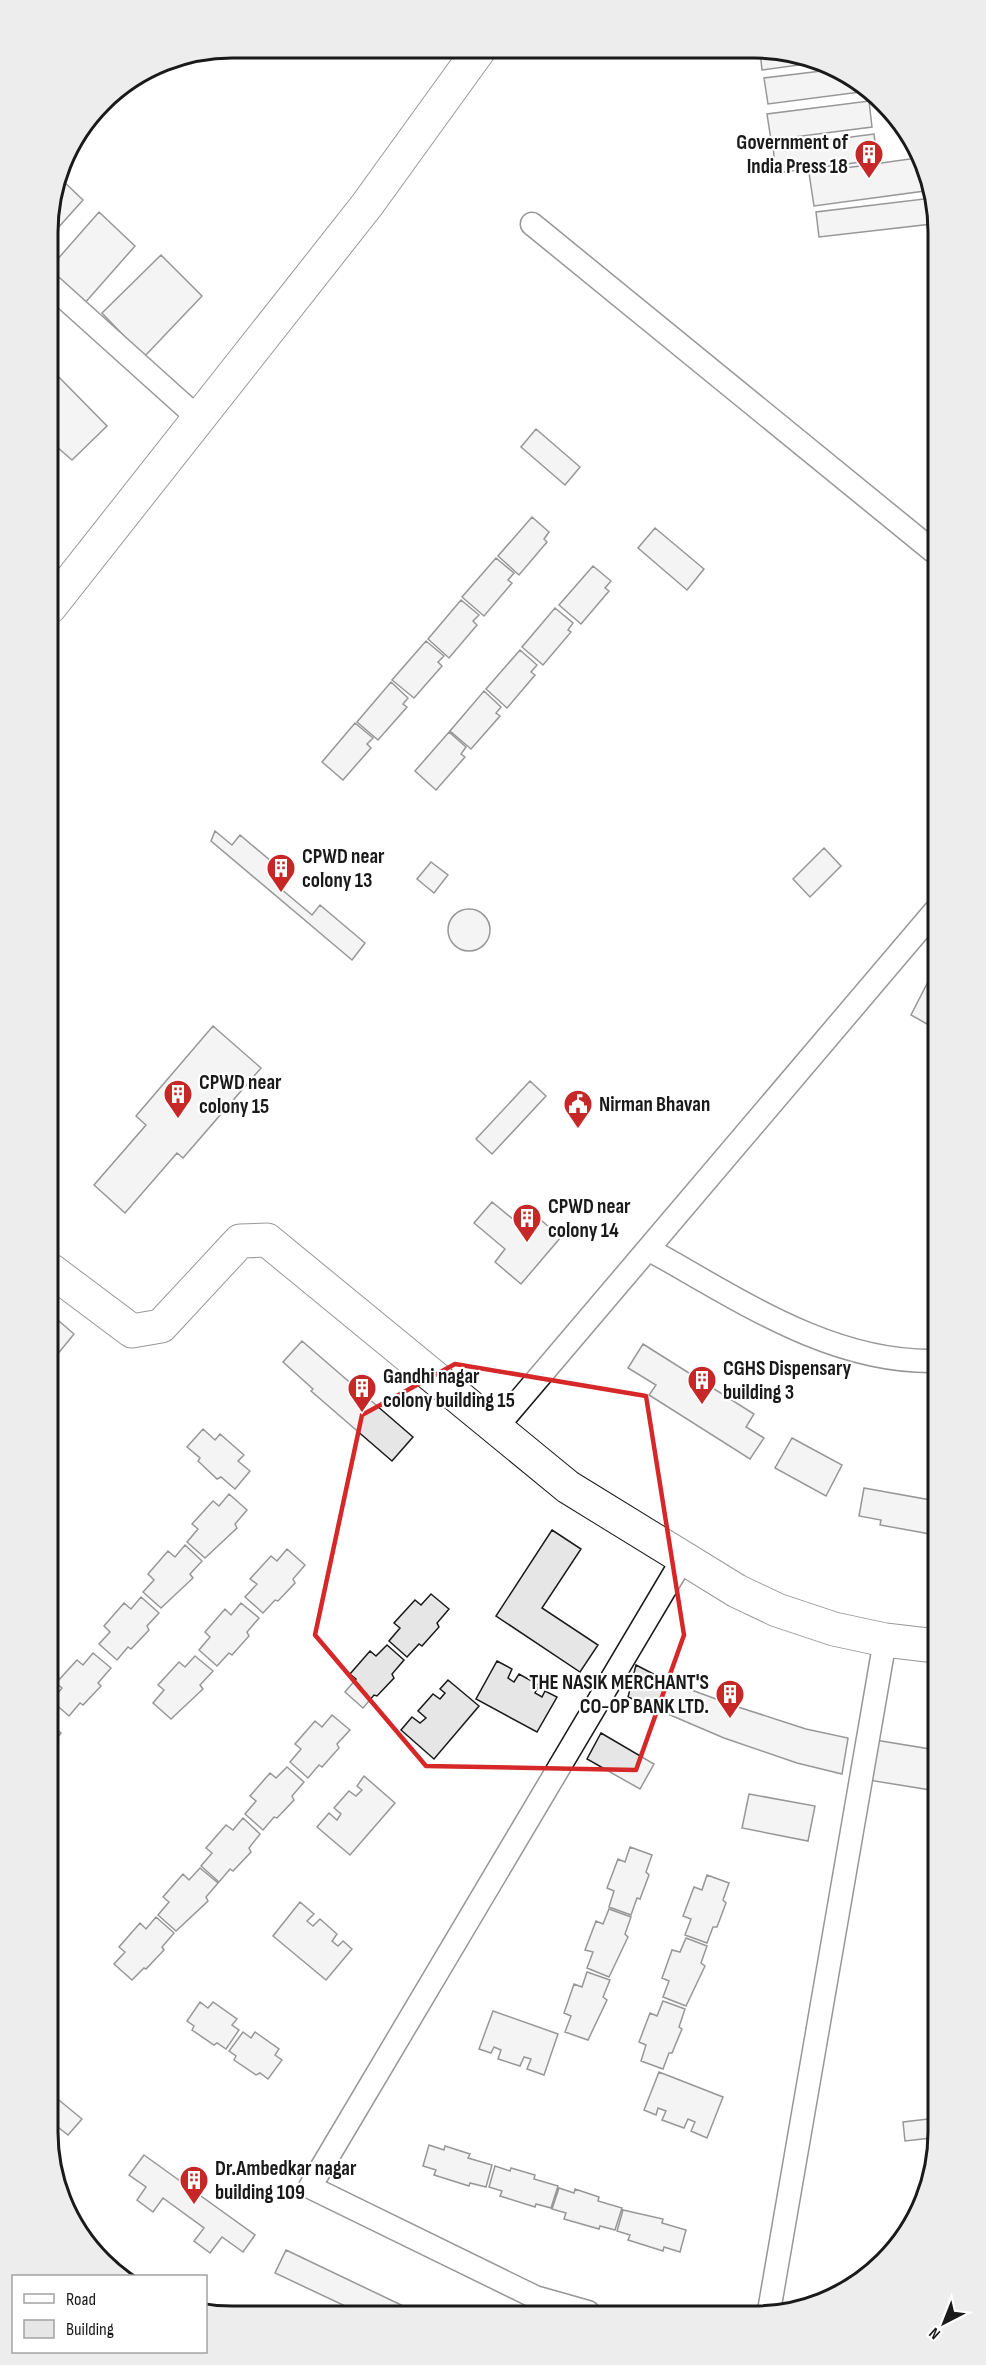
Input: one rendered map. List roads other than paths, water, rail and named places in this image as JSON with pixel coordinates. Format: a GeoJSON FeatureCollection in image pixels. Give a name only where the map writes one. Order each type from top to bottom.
{"type":"FeatureCollection","features":[{"type":"Feature","properties":{"kind":"street"},"geometry":{"type":"LineString","coordinates":[[59,596],[367,205],[473,59]]}},
{"type":"Feature","properties":{"kind":"street"},"geometry":{"type":"LineString","coordinates":[[532,224],[928,547]]}},
{"type":"Feature","properties":{"kind":"street"},"geometry":{"type":"LineString","coordinates":[[59,293],[198,418]]}},
{"type":"Feature","properties":{"kind":"street"},"geometry":{"type":"LineString","coordinates":[[496,1428],[928,919]]}},
{"type":"Feature","properties":{"kind":"street"},"geometry":{"type":"LineString","coordinates":[[58,1277],[132,1331],[161,1326],[240,1241],[267,1240],[568,1487],[737,1590],[777,1610],[834,1629],[885,1640],[927,1645]]}},
{"type":"Feature","properties":{"kind":"street"},"geometry":{"type":"LineString","coordinates":[[648,1249],[798,1331],[865,1354],[927,1360]]}},
{"type":"Feature","properties":{"kind":"street"},"geometry":{"type":"LineString","coordinates":[[570,2307],[535,2297],[310,2187],[684,1557]]}},
{"type":"Feature","properties":{"kind":"street"},"geometry":{"type":"LineString","coordinates":[[770,2306],[885,1640]]}},
{"type":"Feature","properties":{"kind":"place","name":"Government of India Press 18"},"geometry":{"type":"Point","coordinates":[869,180]}},
{"type":"Feature","properties":{"kind":"place","name":"CPWD near colony 13"},"geometry":{"type":"Point","coordinates":[281,894]}},
{"type":"Feature","properties":{"kind":"place","name":"CPWD near colony 15"},"geometry":{"type":"Point","coordinates":[178,1120]}},
{"type":"Feature","properties":{"kind":"place","name":"Nirman Bhavan"},"geometry":{"type":"Point","coordinates":[578,1130]}},
{"type":"Feature","properties":{"kind":"place","name":"CPWD near colony 14"},"geometry":{"type":"Point","coordinates":[527,1244]}},
{"type":"Feature","properties":{"kind":"place","name":"CGHS Dispensary building 3"},"geometry":{"type":"Point","coordinates":[702,1406]}},
{"type":"Feature","properties":{"kind":"place","name":"Gandhi nagar colony building 15"},"geometry":{"type":"Point","coordinates":[362,1414]}},
{"type":"Feature","properties":{"kind":"place","name":"THE NASIK MERCHANT'S CO-OP BANK LTD."},"geometry":{"type":"Point","coordinates":[730,1720]}},
{"type":"Feature","properties":{"kind":"place","name":"Dr.Ambedkar nagar building 109"},"geometry":{"type":"Point","coordinates":[194,2206]}}]}
